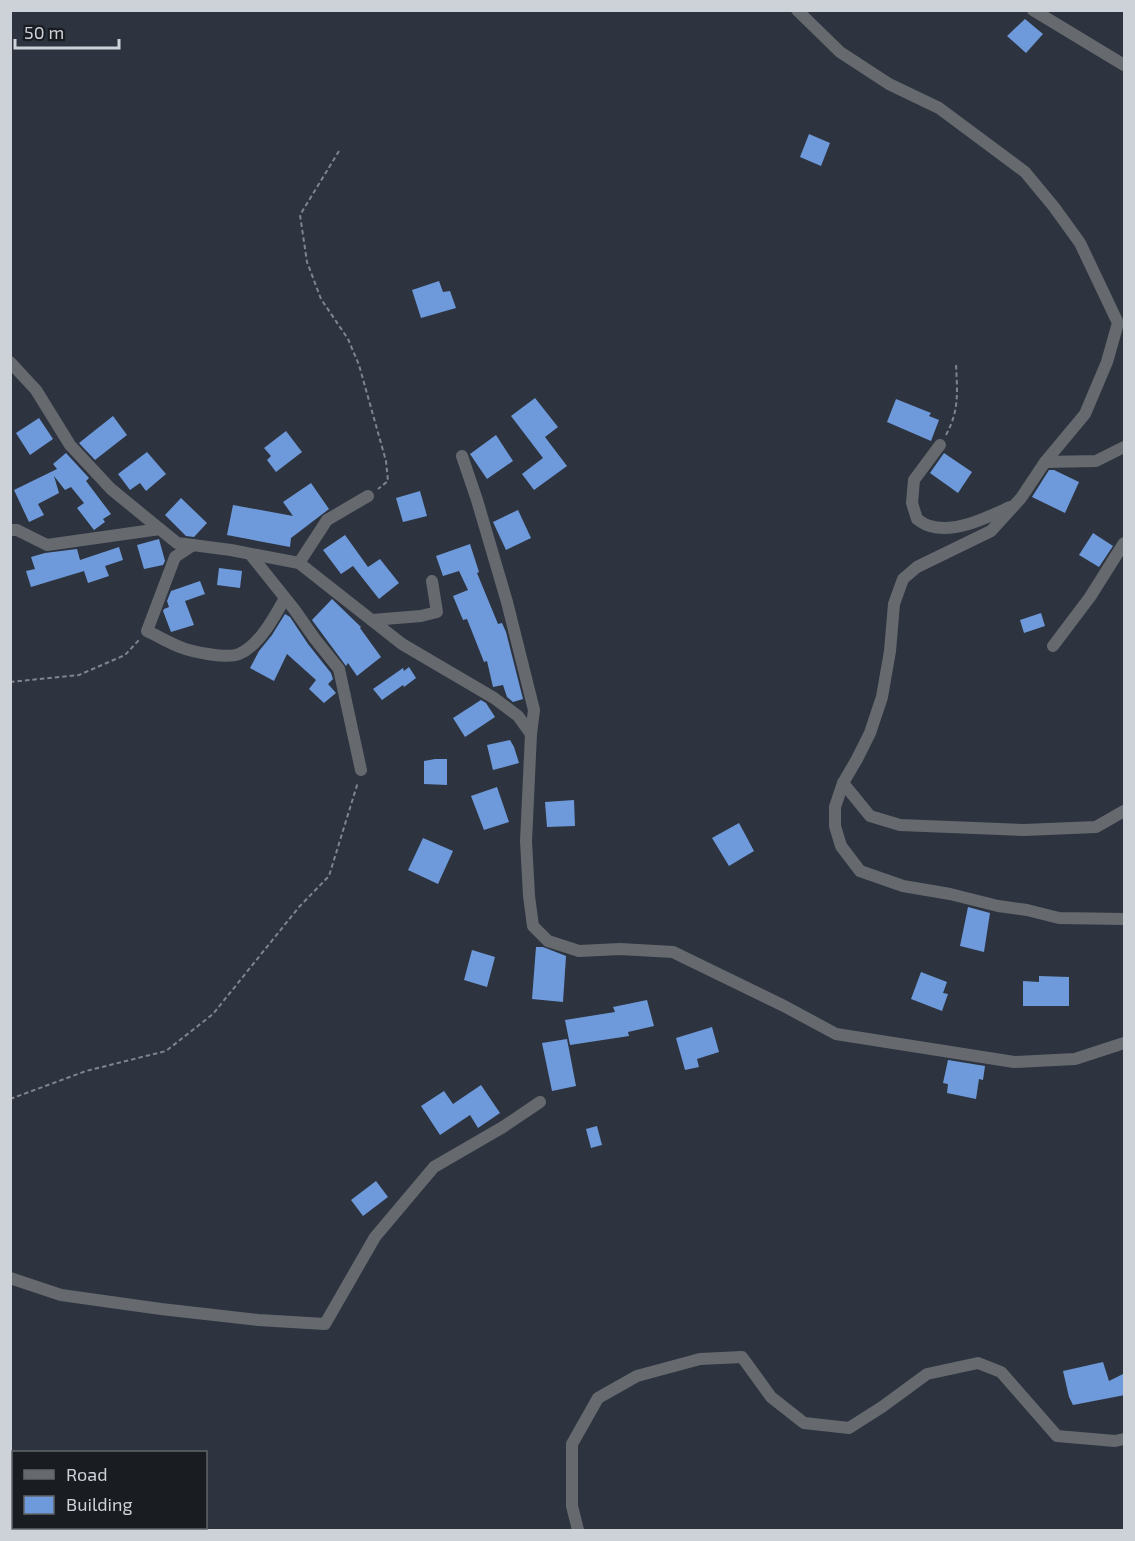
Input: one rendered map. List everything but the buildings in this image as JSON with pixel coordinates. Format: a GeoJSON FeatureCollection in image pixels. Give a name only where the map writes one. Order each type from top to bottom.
{"type":"FeatureCollection","features":[{"type":"Feature","properties":{"kind":"street"},"geometry":{"type":"LineString","coordinates":[[797,10],[840,52],[889,84],[939,108],[1025,172],[1080,243],[1118,323],[1107,362],[1085,414],[1045,462],[1014,505],[991,531],[917,567],[903,579],[894,604],[890,651],[882,697],[870,733],[843,783],[835,807],[835,826],[841,846],[860,871],[903,886],[1059,918],[1125,919]]}},
{"type":"Feature","properties":{"kind":"street"},"geometry":{"type":"LineString","coordinates":[[1033,10],[1125,64]]}},
{"type":"Feature","properties":{"kind":"street"},"geometry":{"type":"LineString","coordinates":[[10,362],[36,390],[70,445],[111,489],[177,543],[299,563],[402,644],[494,698],[518,716],[531,734]]}},
{"type":"Feature","properties":{"kind":"street"},"geometry":{"type":"LineString","coordinates":[[940,445],[914,480],[912,503],[917,519],[930,526],[954,528],[1014,505]]}},
{"type":"Feature","properties":{"kind":"street"},"geometry":{"type":"LineString","coordinates":[[1045,462],[1096,461],[1125,447]]}},
{"type":"Feature","properties":{"kind":"street"},"geometry":{"type":"LineString","coordinates":[[462,456],[507,602],[534,710],[526,841],[529,896],[534,926],[548,941],[579,951],[620,949],[673,952],[836,1034],[1014,1062],[1075,1059],[1125,1043]]}},
{"type":"Feature","properties":{"kind":"street"},"geometry":{"type":"LineString","coordinates":[[299,563],[327,520],[368,496]]}},
{"type":"Feature","properties":{"kind":"street"},"geometry":{"type":"LineString","coordinates":[[10,530],[47,545],[160,529]]}},
{"type":"Feature","properties":{"kind":"street"},"geometry":{"type":"LineString","coordinates":[[1053,646],[1090,597],[1125,543]]}},
{"type":"Feature","properties":{"kind":"street"},"geometry":{"type":"LineString","coordinates":[[193,545],[175,557],[147,631],[183,649],[227,657],[241,654],[254,644],[275,617],[285,598]]}},
{"type":"Feature","properties":{"kind":"street"},"geometry":{"type":"LineString","coordinates":[[250,554],[339,669],[361,770]]}},
{"type":"Feature","properties":{"kind":"street"},"geometry":{"type":"LineString","coordinates":[[372,620],[421,616],[437,612],[432,580]]}},
{"type":"Feature","properties":{"kind":"street"},"geometry":{"type":"LineString","coordinates":[[843,783],[870,816],[900,825],[1024,830],[1096,827],[1125,811]]}},
{"type":"Feature","properties":{"kind":"street"},"geometry":{"type":"LineString","coordinates":[[10,1278],[61,1295],[161,1309],[325,1324],[375,1237],[434,1167],[540,1102]]}},
{"type":"Feature","properties":{"kind":"street"},"geometry":{"type":"LineString","coordinates":[[578,1530],[572,1506],[572,1444],[598,1398],[637,1376],[700,1359],[742,1357],[771,1397],[804,1423],[849,1428],[927,1374],[978,1363],[1001,1372],[1057,1436],[1115,1441],[1125,1439]]}},
{"type":"Feature","properties":{"kind":"path"},"geometry":{"type":"LineString","coordinates":[[339,151],[300,215],[307,262],[321,299],[348,339],[355,356],[387,461],[388,481],[368,496]]}},
{"type":"Feature","properties":{"kind":"path"},"geometry":{"type":"LineString","coordinates":[[940,445],[953,422],[958,395],[956,363]]}},
{"type":"Feature","properties":{"kind":"path"},"geometry":{"type":"LineString","coordinates":[[10,681],[79,675],[125,654],[147,631]]}},
{"type":"Feature","properties":{"kind":"path"},"geometry":{"type":"LineString","coordinates":[[10,1099],[86,1071],[166,1051],[213,1014],[298,907],[329,876],[361,770]]}}]}
